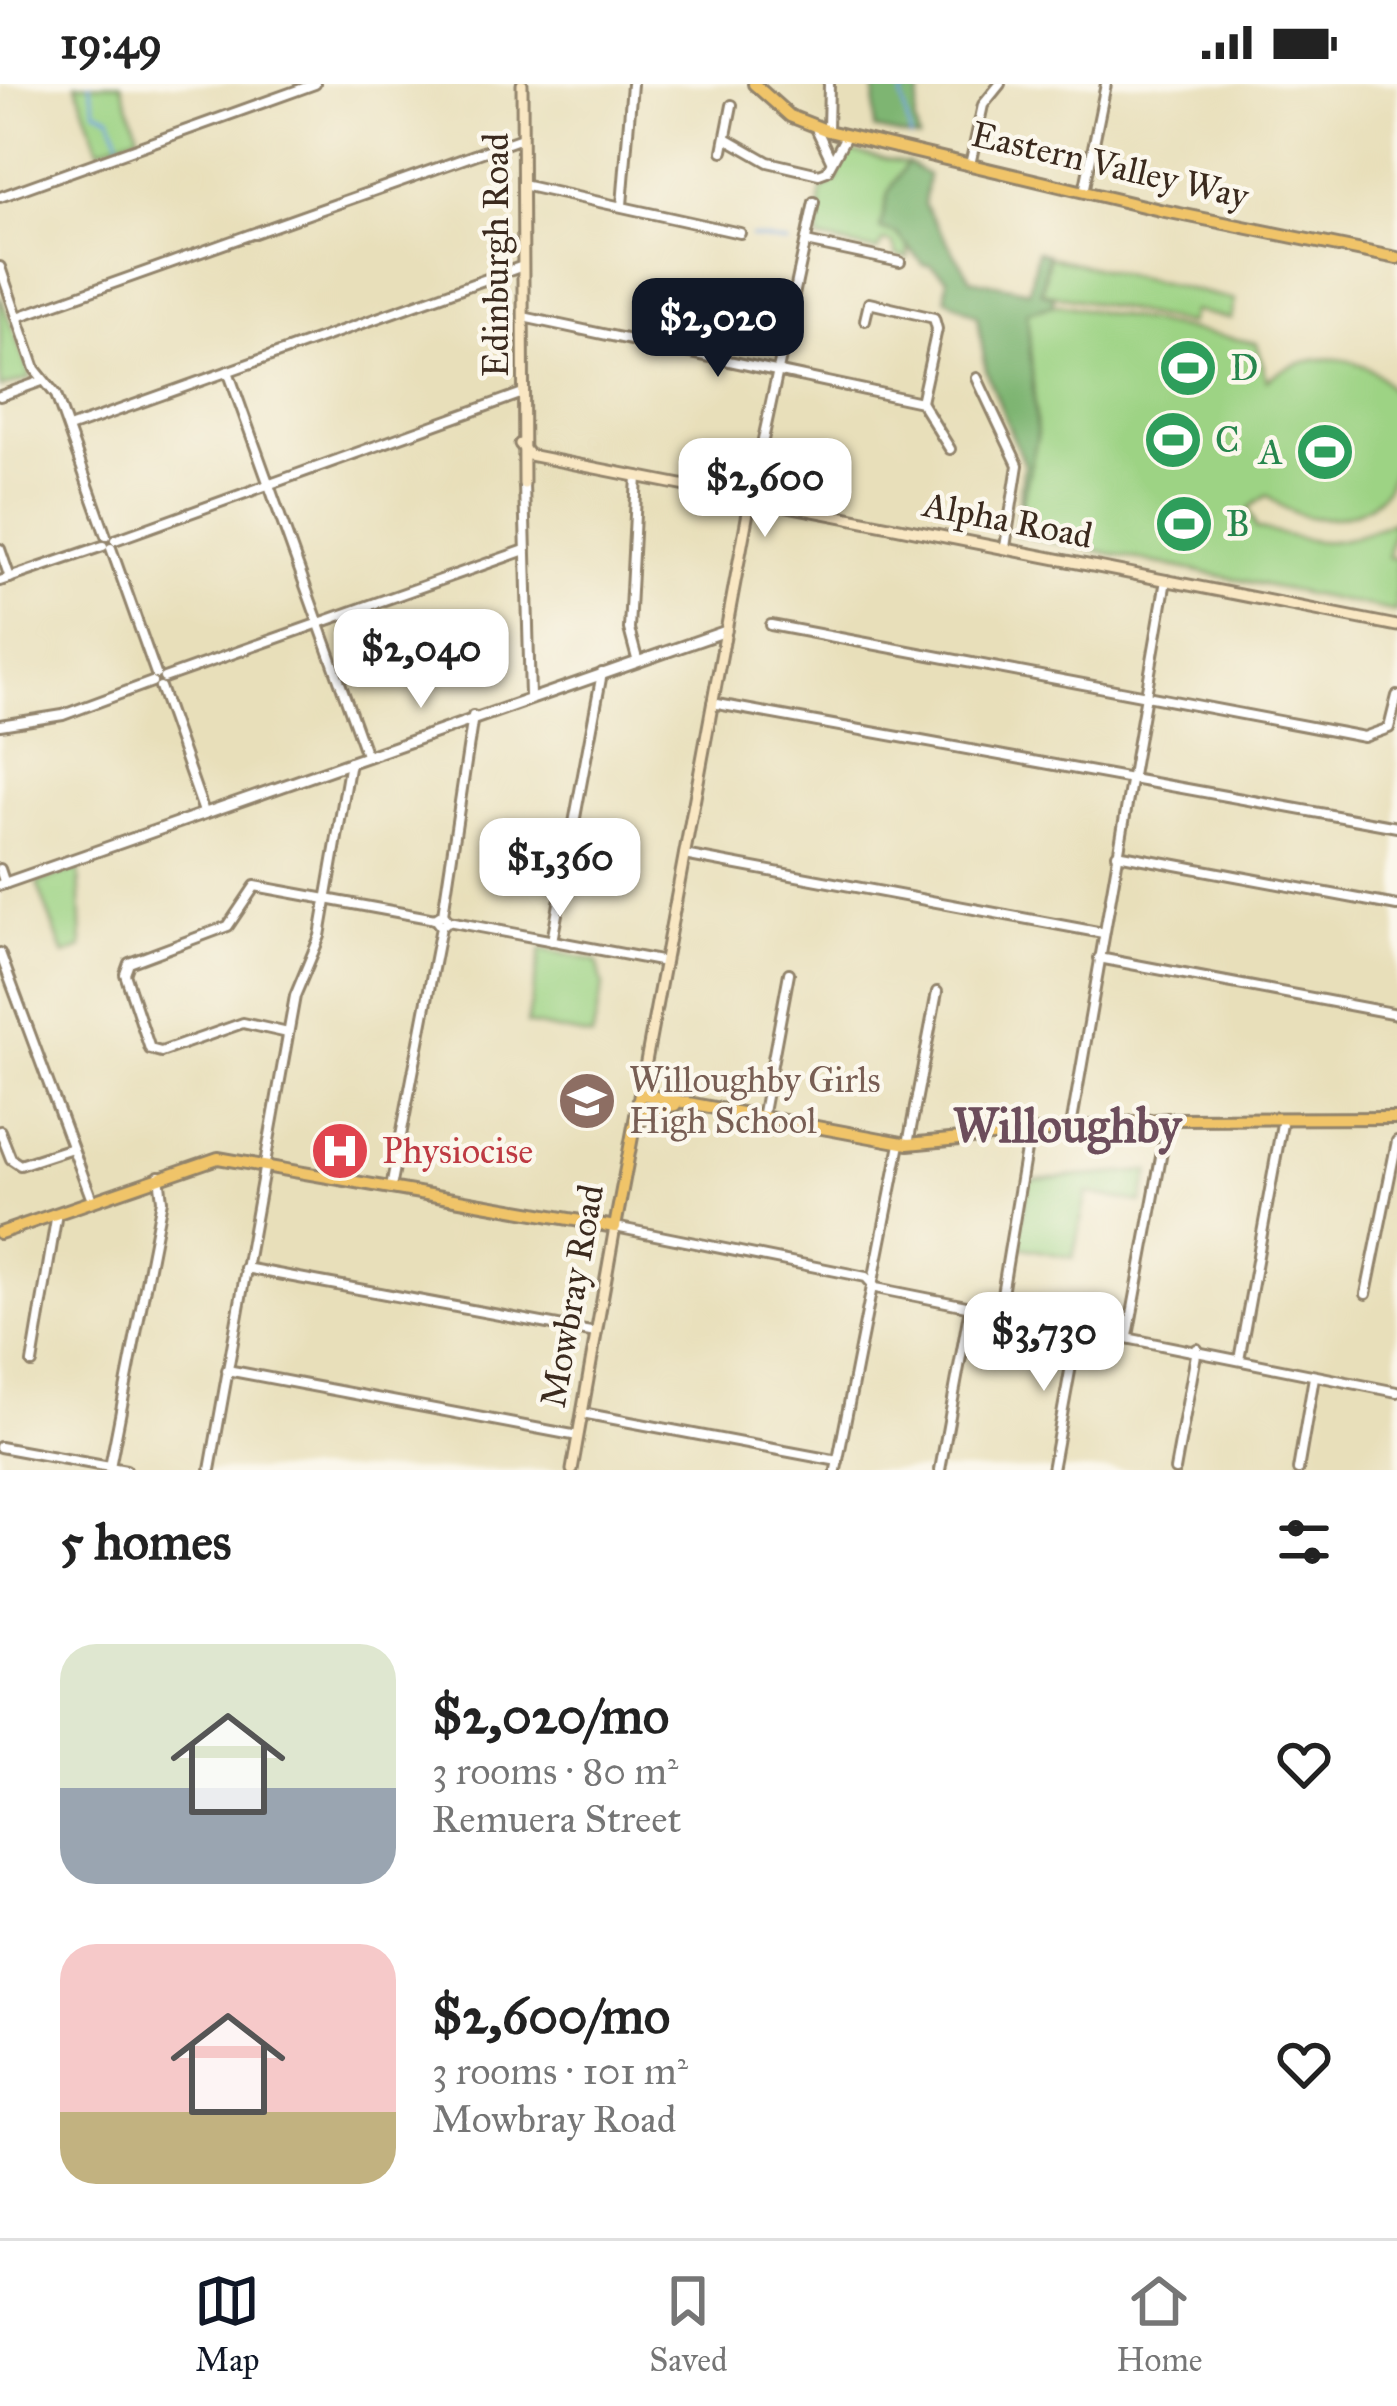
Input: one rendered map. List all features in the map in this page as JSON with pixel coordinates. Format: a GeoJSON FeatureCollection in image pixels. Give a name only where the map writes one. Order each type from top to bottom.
{"type":"FeatureCollection","features":[{"type":"Feature","properties":{"kind":"main road","name":"Edinburgh Road"},"geometry":{"type":"LineString","coordinates":[[522,84],[523,439]]}},
{"type":"Feature","properties":{"kind":"main road","name":"Eastern Valley Way"},"geometry":{"type":"LineString","coordinates":[[754,84],[780,109],[822,130],[1397,258]]}},
{"type":"Feature","properties":{"kind":"main road","name":"Alpha Road"},"geometry":{"type":"LineString","coordinates":[[523,439],[538,455],[1397,626]]}},
{"type":"Feature","properties":{"kind":"main road"},"geometry":{"type":"LineString","coordinates":[[523,439],[538,455],[525,470]]}},
{"type":"Feature","properties":{"kind":"main road"},"geometry":{"type":"LineString","coordinates":[[523,439],[524,484]]}},
{"type":"Feature","properties":{"kind":"main road"},"geometry":{"type":"LineString","coordinates":[[523,439],[524,484]]}},
{"type":"Feature","properties":{"kind":"main road","name":"Mowbray Road"},"geometry":{"type":"LineString","coordinates":[[572,1470],[751,496]]}},
{"type":"Feature","properties":{"kind":"main road"},"geometry":{"type":"LineString","coordinates":[[640,1094],[904,1144],[1168,1119],[1397,1118]]}},
{"type":"Feature","properties":{"kind":"main road"},"geometry":{"type":"LineString","coordinates":[[633,1130],[651,1110],[683,1102]]}},
{"type":"Feature","properties":{"kind":"main road"},"geometry":{"type":"LineString","coordinates":[[0,1233],[218,1158],[615,1227]]}},
{"type":"Feature","properties":{"kind":"street"},"geometry":{"type":"LineString","coordinates":[[0,197],[315,84]]}},
{"type":"Feature","properties":{"kind":"street"},"geometry":{"type":"LineString","coordinates":[[622,205],[632,84]]}},
{"type":"Feature","properties":{"kind":"street"},"geometry":{"type":"LineString","coordinates":[[830,84],[822,130],[831,161]]}},
{"type":"Feature","properties":{"kind":"street"},"geometry":{"type":"LineString","coordinates":[[970,165],[982,105],[1000,84]]}},
{"type":"Feature","properties":{"kind":"street"},"geometry":{"type":"LineString","coordinates":[[1084,192],[1106,84]]}},
{"type":"Feature","properties":{"kind":"street"},"geometry":{"type":"LineString","coordinates":[[723,151],[732,105]]}},
{"type":"Feature","properties":{"kind":"street"},"geometry":{"type":"LineString","coordinates":[[725,138],[763,160],[824,173],[846,136]]}},
{"type":"Feature","properties":{"kind":"street"},"geometry":{"type":"LineString","coordinates":[[18,317],[522,138]]}},
{"type":"Feature","properties":{"kind":"street"},"geometry":{"type":"LineString","coordinates":[[522,185],[740,233]]}},
{"type":"Feature","properties":{"kind":"street"},"geometry":{"type":"LineString","coordinates":[[751,496],[814,202]]}},
{"type":"Feature","properties":{"kind":"street"},"geometry":{"type":"LineString","coordinates":[[806,242],[900,262]]}},
{"type":"Feature","properties":{"kind":"street"},"geometry":{"type":"LineString","coordinates":[[69,428],[523,266]]}},
{"type":"Feature","properties":{"kind":"street"},"geometry":{"type":"LineString","coordinates":[[0,267],[42,380],[56,395],[69,428],[204,812]]}},
{"type":"Feature","properties":{"kind":"street"},"geometry":{"type":"LineString","coordinates":[[865,320],[869,303],[934,318],[937,329],[921,402],[950,449]]}},
{"type":"Feature","properties":{"kind":"street"},"geometry":{"type":"LineString","coordinates":[[523,317],[921,402]]}},
{"type":"Feature","properties":{"kind":"street"},"geometry":{"type":"LineString","coordinates":[[228,371],[366,754]]}},
{"type":"Feature","properties":{"kind":"street"},"geometry":{"type":"LineString","coordinates":[[977,378],[1018,465],[1005,547]]}},
{"type":"Feature","properties":{"kind":"street"},"geometry":{"type":"LineString","coordinates":[[0,396],[42,380]]}},
{"type":"Feature","properties":{"kind":"street"},"geometry":{"type":"LineString","coordinates":[[0,549],[5,580],[523,393]]}},
{"type":"Feature","properties":{"kind":"street"},"geometry":{"type":"LineString","coordinates":[[637,472],[629,629],[637,659]]}},
{"type":"Feature","properties":{"kind":"street"},"geometry":{"type":"LineString","coordinates":[[524,484],[530,696]]}},
{"type":"Feature","properties":{"kind":"street"},"geometry":{"type":"LineString","coordinates":[[0,725],[63,715],[525,550]]}},
{"type":"Feature","properties":{"kind":"street"},"geometry":{"type":"LineString","coordinates":[[1071,1127],[1166,580]]}},
{"type":"Feature","properties":{"kind":"street"},"geometry":{"type":"LineString","coordinates":[[771,625],[1368,737],[1389,728],[1397,696]]}},
{"type":"Feature","properties":{"kind":"street"},"geometry":{"type":"LineString","coordinates":[[0,869],[3,884],[726,631]]}},
{"type":"Feature","properties":{"kind":"street"},"geometry":{"type":"LineString","coordinates":[[552,941],[602,671]]}},
{"type":"Feature","properties":{"kind":"street"},"geometry":{"type":"LineString","coordinates":[[712,704],[1397,827]]}},
{"type":"Feature","properties":{"kind":"street"},"geometry":{"type":"LineString","coordinates":[[391,1188],[442,920],[473,716]]}},
{"type":"Feature","properties":{"kind":"street"},"geometry":{"type":"LineString","coordinates":[[209,1470],[288,1033],[300,976],[319,938],[350,760]]}},
{"type":"Feature","properties":{"kind":"street"},"geometry":{"type":"LineString","coordinates":[[1118,854],[1397,906]]}},
{"type":"Feature","properties":{"kind":"street"},"geometry":{"type":"LineString","coordinates":[[685,855],[1103,933]]}},
{"type":"Feature","properties":{"kind":"street"},"geometry":{"type":"LineString","coordinates":[[288,1033],[243,1023],[161,1052],[150,1048],[125,974],[129,963],[228,926],[255,886],[665,962]]}},
{"type":"Feature","properties":{"kind":"street"},"geometry":{"type":"LineString","coordinates":[[0,953],[92,1200]]}},
{"type":"Feature","properties":{"kind":"street"},"geometry":{"type":"LineString","coordinates":[[1099,958],[1397,1014]]}},
{"type":"Feature","properties":{"kind":"street"},"geometry":{"type":"LineString","coordinates":[[762,1118],[789,973]]}},
{"type":"Feature","properties":{"kind":"street"},"geometry":{"type":"LineString","coordinates":[[582,1413],[837,1466],[871,1282],[937,992]]}},
{"type":"Feature","properties":{"kind":"street"},"geometry":{"type":"LineString","coordinates":[[1239,1360],[1283,1118]]}},
{"type":"Feature","properties":{"kind":"street"},"geometry":{"type":"LineString","coordinates":[[1128,1336],[1168,1119]]}},
{"type":"Feature","properties":{"kind":"street"},"geometry":{"type":"LineString","coordinates":[[0,1131],[10,1159],[20,1165],[72,1148]]}},
{"type":"Feature","properties":{"kind":"street"},"geometry":{"type":"LineString","coordinates":[[999,1312],[1029,1132]]}},
{"type":"Feature","properties":{"kind":"street"},"geometry":{"type":"LineString","coordinates":[[1366,1294],[1397,1141]]}},
{"type":"Feature","properties":{"kind":"street"},"geometry":{"type":"LineString","coordinates":[[110,1467],[162,1200],[158,1176]]}},
{"type":"Feature","properties":{"kind":"street"},"geometry":{"type":"LineString","coordinates":[[32,1364],[57,1213]]}},
{"type":"Feature","properties":{"kind":"street"},"geometry":{"type":"LineString","coordinates":[[615,1227],[862,1276],[880,1289],[1397,1392]]}},
{"type":"Feature","properties":{"kind":"street"},"geometry":{"type":"LineString","coordinates":[[245,1268],[596,1334]]}},
{"type":"Feature","properties":{"kind":"street"},"geometry":{"type":"LineString","coordinates":[[940,1470],[970,1306]]}},
{"type":"Feature","properties":{"kind":"street"},"geometry":{"type":"LineString","coordinates":[[1052,1470],[1078,1327]]}},
{"type":"Feature","properties":{"kind":"street"},"geometry":{"type":"LineString","coordinates":[[1175,1470],[1198,1349]]}},
{"type":"Feature","properties":{"kind":"street"},"geometry":{"type":"LineString","coordinates":[[227,1370],[578,1436]]}},
{"type":"Feature","properties":{"kind":"street"},"geometry":{"type":"LineString","coordinates":[[1298,1470],[1315,1377]]}},
{"type":"Feature","properties":{"kind":"street"},"geometry":{"type":"LineString","coordinates":[[0,1447],[126,1470]]}},
{"type":"Feature","properties":{"kind":"green space"},"geometry":{"type":"Polygon","coordinates":[[[76,84],[121,84],[139,134],[99,149],[76,84]]]}},
{"type":"Feature","properties":{"kind":"green space"},"geometry":{"type":"Polygon","coordinates":[[[875,84],[921,84],[915,123],[919,139],[874,129],[875,84]]]}},
{"type":"Feature","properties":{"kind":"green space"},"geometry":{"type":"Polygon","coordinates":[[[844,150],[913,165],[906,205],[908,258],[897,256],[892,243],[884,241],[877,251],[818,239],[821,190],[838,179],[844,150]]]}},
{"type":"Feature","properties":{"kind":"green space"},"geometry":{"type":"Polygon","coordinates":[[[907,163],[928,175],[924,205],[971,279],[1029,291],[1037,251],[1048,255],[1041,292],[1054,297],[1052,305],[1027,312],[1037,437],[1015,534],[1024,465],[986,370],[977,316],[946,298],[947,278],[924,265],[897,234],[880,229],[888,193],[907,163]]]}},
{"type":"Feature","properties":{"kind":"green space"},"geometry":{"type":"Polygon","coordinates":[[[1049,257],[1235,300],[1231,319],[1193,311],[1189,324],[1042,292],[1049,257]]]}},
{"type":"Feature","properties":{"kind":"green space"},"geometry":{"type":"Polygon","coordinates":[[[0,295],[31,378],[0,388],[0,295]]]}},
{"type":"Feature","properties":{"kind":"green space"},"geometry":{"type":"Polygon","coordinates":[[[1058,304],[1257,343],[1267,380],[1299,363],[1336,359],[1370,369],[1384,381],[1395,397],[1397,449],[1387,486],[1371,505],[1322,518],[1302,516],[1267,495],[1249,508],[1256,528],[1313,541],[1341,540],[1395,521],[1388,557],[1397,559],[1396,612],[1015,534],[1037,437],[1027,312],[1058,304]]]}},
{"type":"Feature","properties":{"kind":"green space"},"geometry":{"type":"Polygon","coordinates":[[[79,869],[82,948],[64,955],[37,883],[79,869]]]}},
{"type":"Feature","properties":{"kind":"green space"},"geometry":{"type":"Polygon","coordinates":[[[541,949],[597,961],[603,986],[592,1037],[527,1024],[541,949]]]}},
{"type":"Feature","properties":{"kind":"green space"},"geometry":{"type":"Polygon","coordinates":[[[1150,1171],[1142,1203],[1087,1193],[1073,1258],[1016,1246],[1030,1180],[1150,1171]]]}},
{"type":"Feature","properties":{"kind":"waterway"},"geometry":{"type":"LineString","coordinates":[[90,84],[96,110],[110,116],[119,140]]}},
{"type":"Feature","properties":{"kind":"waterway"},"geometry":{"type":"LineString","coordinates":[[908,84],[902,98],[911,138]]}},
{"type":"Feature","properties":{"kind":"waterway"},"geometry":{"type":"LineString","coordinates":[[751,237],[787,243]]}},
{"type":"Feature","properties":{"kind":"place","name":"D"},"geometry":{"type":"Point","coordinates":[1188,368]}},
{"type":"Feature","properties":{"kind":"place","name":"C"},"geometry":{"type":"Point","coordinates":[1173,440]}},
{"type":"Feature","properties":{"kind":"place","name":"A"},"geometry":{"type":"Point","coordinates":[1325,452]}},
{"type":"Feature","properties":{"kind":"place","name":"B"},"geometry":{"type":"Point","coordinates":[1184,524]}},
{"type":"Feature","properties":{"kind":"place","name":"Willoughby Girls High School"},"geometry":{"type":"Point","coordinates":[587,1101]}},
{"type":"Feature","properties":{"kind":"place","name":"Physiocise"},"geometry":{"type":"Point","coordinates":[340,1151]}},
{"type":"Feature","properties":{"kind":"district","name":"Willoughby"},"geometry":{"type":"Point","coordinates":[1067,1125]}}]}
